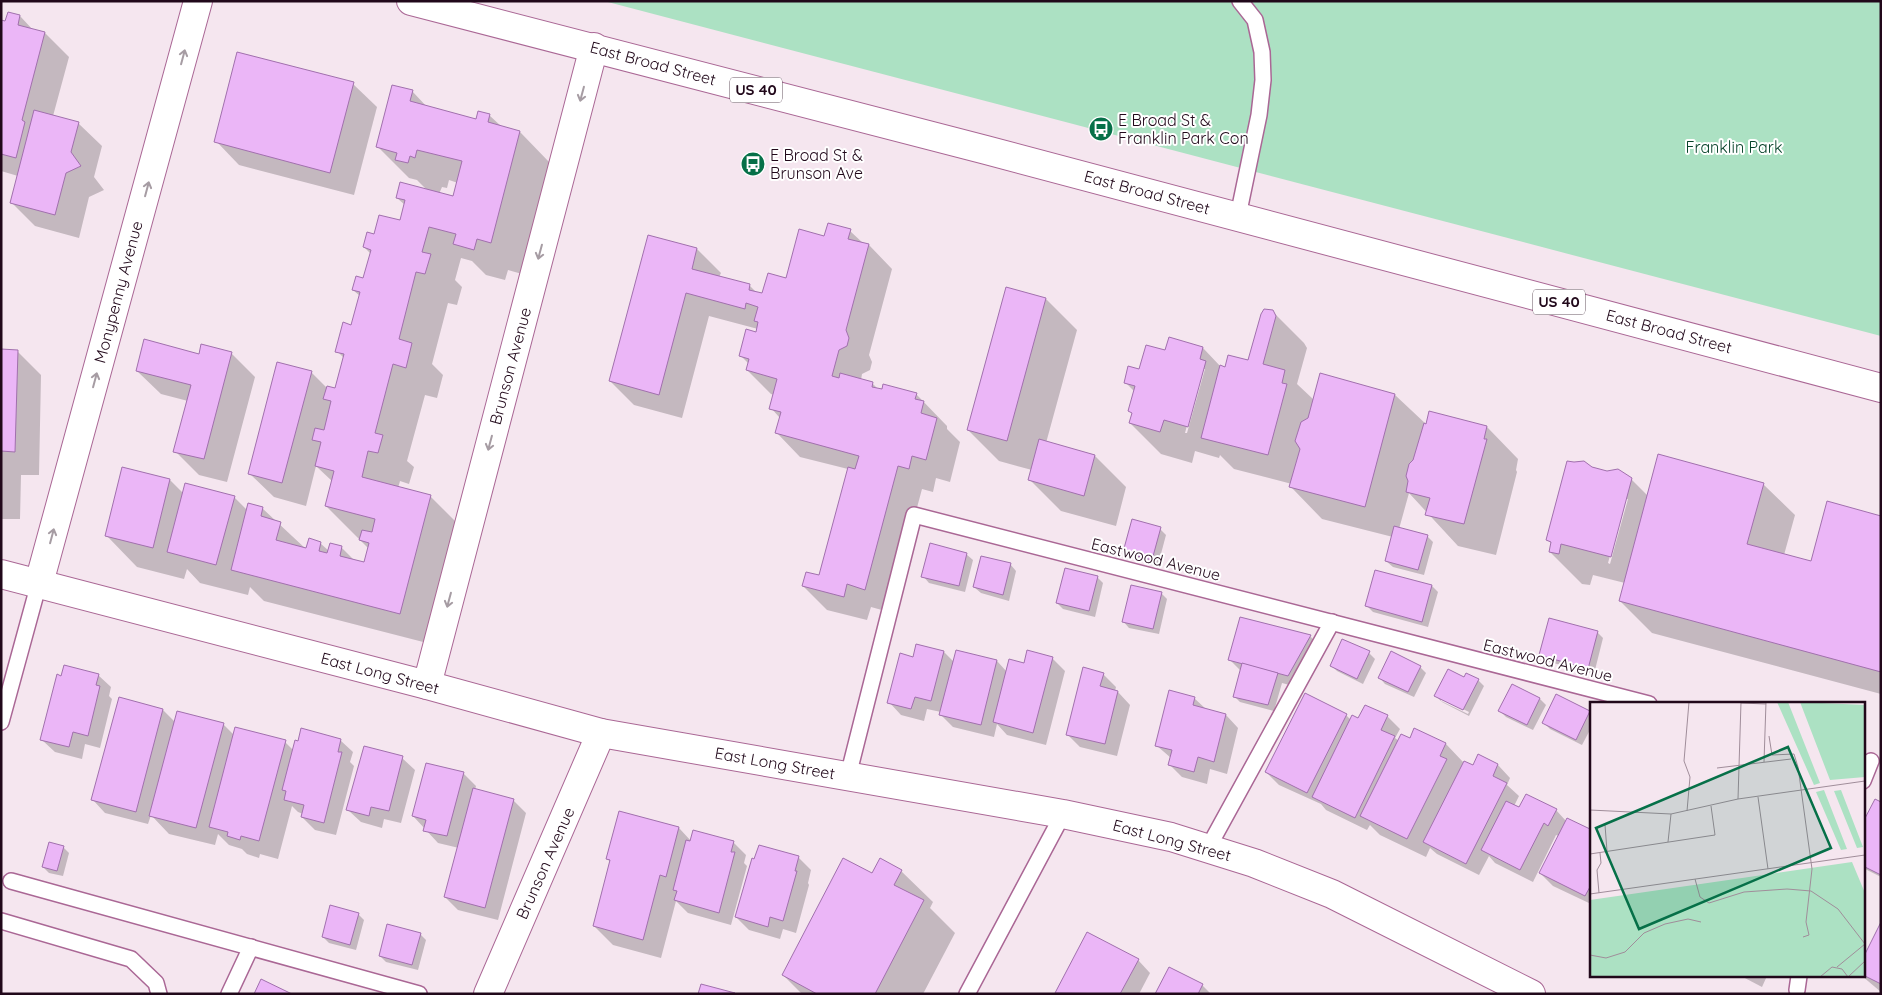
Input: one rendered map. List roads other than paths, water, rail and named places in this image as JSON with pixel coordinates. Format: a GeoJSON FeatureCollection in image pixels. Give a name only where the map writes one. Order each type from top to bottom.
{"type":"FeatureCollection","features":[{"type":"Feature","properties":{"kind":"street","name":"Monypenny Avenue"},"geometry":{"type":"LineString","coordinates":[[39,583],[198,1]]}},
{"type":"Feature","properties":{"kind":"street","name":"East Broad Street"},"geometry":{"type":"LineString","coordinates":[[411,1],[594,47],[1238,216],[1881,388]]}},
{"type":"Feature","properties":{"kind":"street","name":"Brunson Avenue"},"geometry":{"type":"LineString","coordinates":[[427,685],[594,47]]}},
{"type":"Feature","properties":{"kind":"street","name":"East Long Street"},"geometry":{"type":"LineString","coordinates":[[1,574],[427,685],[601,733],[1063,814],[1134,828],[1208,848],[1254,863],[1332,894],[1531,994]]}},
{"type":"Feature","properties":{"kind":"street","name":"Brunson Avenue"},"geometry":{"type":"LineString","coordinates":[[488,994],[601,733]]}},
{"type":"Feature","properties":{"kind":"lane"},"geometry":{"type":"LineString","coordinates":[[1238,216],[1259,115],[1263,80],[1262,52],[1255,20],[1240,1]]}},
{"type":"Feature","properties":{"kind":"lane","name":"Eastwood Avenue"},"geometry":{"type":"LineString","coordinates":[[848,776],[914,516],[1641,702]]}},
{"type":"Feature","properties":{"kind":"lane"},"geometry":{"type":"LineString","coordinates":[[1,722],[39,583]]}},
{"type":"Feature","properties":{"kind":"lane"},"geometry":{"type":"LineString","coordinates":[[1208,848],[1332,622]]}},
{"type":"Feature","properties":{"kind":"lane"},"geometry":{"type":"LineString","coordinates":[[1864,779],[1872,761]]}},
{"type":"Feature","properties":{"kind":"lane"},"geometry":{"type":"LineString","coordinates":[[967,994],[1063,814]]}},
{"type":"Feature","properties":{"kind":"lane"},"geometry":{"type":"LineString","coordinates":[[11,881],[419,994]]}},
{"type":"Feature","properties":{"kind":"lane"},"geometry":{"type":"LineString","coordinates":[[1,921],[131,959],[156,983],[159,994]]}},
{"type":"Feature","properties":{"kind":"lane"},"geometry":{"type":"LineString","coordinates":[[230,994],[251,947]]}},
{"type":"Feature","properties":{"kind":"place","name":"E Broad St & Franklin Park Con"},"geometry":{"type":"Point","coordinates":[1101,129]}},
{"type":"Feature","properties":{"kind":"place","name":"E Broad St & Brunson Ave"},"geometry":{"type":"Point","coordinates":[753,164]}},
{"type":"Feature","properties":{"kind":"park label","name":"Franklin Park"},"geometry":{"type":"Point","coordinates":[1734,147]}}]}
